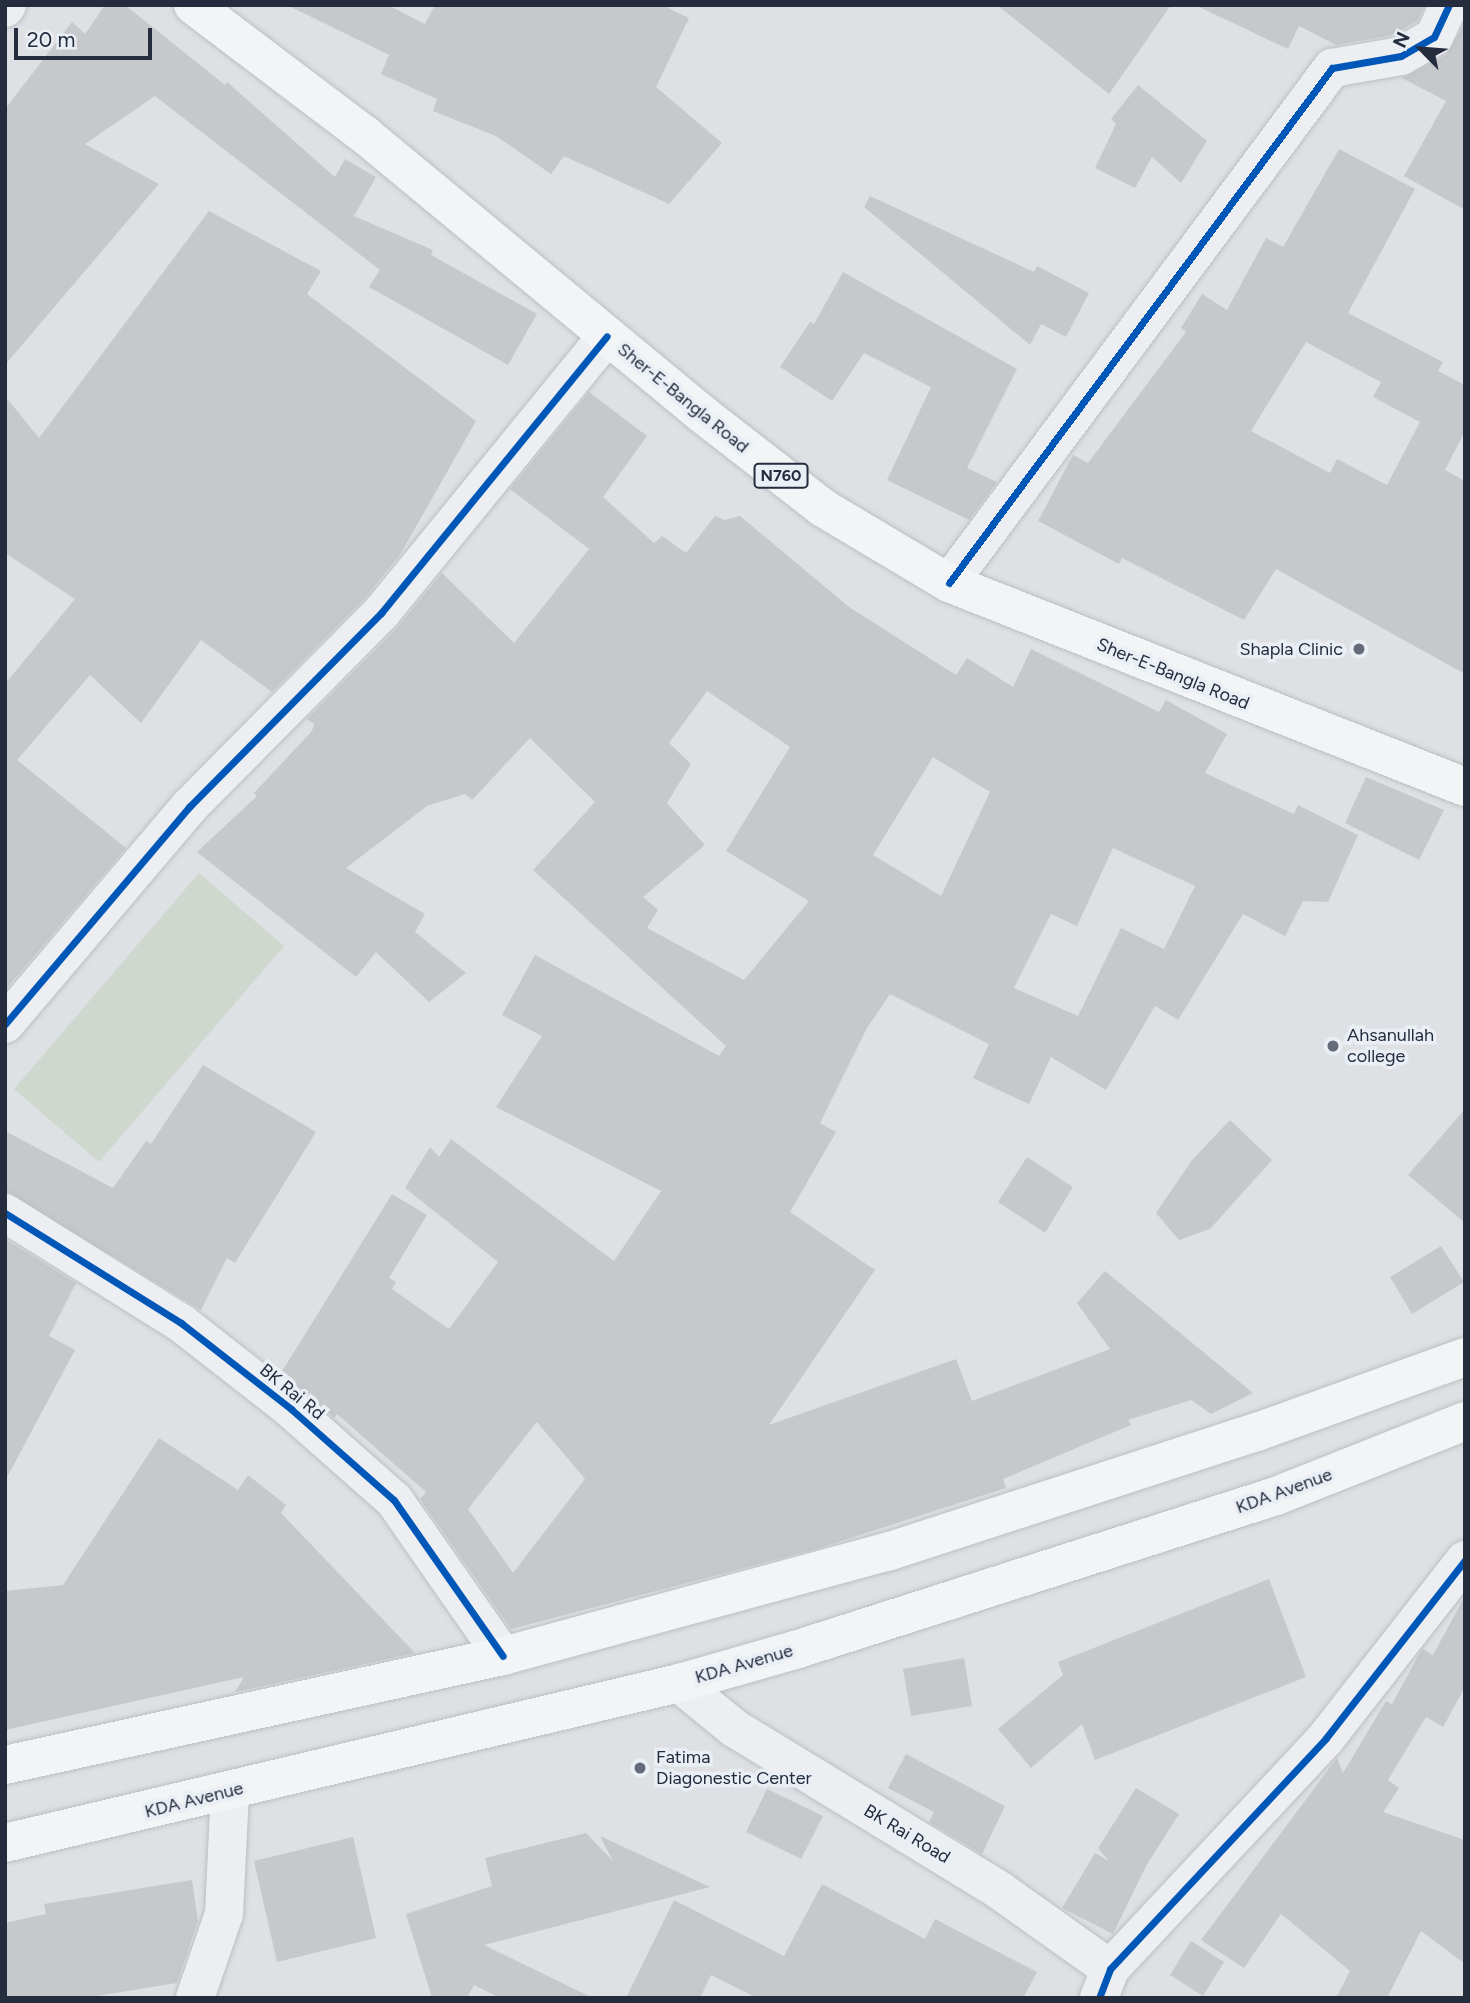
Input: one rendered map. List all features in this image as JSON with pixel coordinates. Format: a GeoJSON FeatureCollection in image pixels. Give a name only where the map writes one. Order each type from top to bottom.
{"type":"FeatureCollection","features":[{"type":"Feature","properties":{"kind":"main road","name":"Sher-E-Bangla Road"},"geometry":{"type":"LineString","coordinates":[[193,5],[365,135],[607,336],[823,508],[949,583],[1465,787]]}},
{"type":"Feature","properties":{"kind":"main road"},"geometry":{"type":"LineString","coordinates":[[5,1765],[503,1656],[887,1552],[1256,1432],[1465,1357]]}},
{"type":"Feature","properties":{"kind":"main road","name":"KDA Avenue"},"geometry":{"type":"LineString","coordinates":[[5,1843],[679,1683],[1276,1496],[1465,1421]]}},
{"type":"Feature","properties":{"kind":"street"},"geometry":{"type":"LineString","coordinates":[[949,583],[1332,68],[1401,56],[1434,37],[1449,5]]}},
{"type":"Feature","properties":{"kind":"street"},"geometry":{"type":"LineString","coordinates":[[5,1024],[189,807],[381,613],[607,336]]}},
{"type":"Feature","properties":{"kind":"street","name":"BK Rai Rd"},"geometry":{"type":"LineString","coordinates":[[5,1213],[181,1323],[291,1409],[394,1500],[503,1656]]}},
{"type":"Feature","properties":{"kind":"street"},"geometry":{"type":"LineString","coordinates":[[1105,1984],[1326,1738],[1465,1560]]}},
{"type":"Feature","properties":{"kind":"street","name":"BK Rai Road"},"geometry":{"type":"LineString","coordinates":[[679,1683],[734,1728],[999,1890],[1105,1984]]}},
{"type":"Feature","properties":{"kind":"street"},"geometry":{"type":"LineString","coordinates":[[195,1998],[224,1914],[230,1791]]}},
{"type":"Feature","properties":{"kind":"shaded area"},"geometry":{"type":"Polygon","coordinates":[[[199,873],[284,946],[99,1162],[14,1089],[199,873]]]}},
{"type":"Feature","properties":{"kind":"building"},"geometry":{"type":"Polygon","coordinates":[[[105,5],[125,5],[225,85],[227,82],[335,177],[345,159],[376,177],[354,216],[433,250],[431,255],[537,314],[508,365],[369,287],[380,270],[155,96],[85,144],[159,184],[5,365],[5,109],[72,22],[85,34],[105,5]]]}},
{"type":"Feature","properties":{"kind":"building"},"geometry":{"type":"Polygon","coordinates":[[[287,5],[388,5],[425,24],[435,5],[662,5],[689,18],[656,87],[722,143],[669,204],[564,156],[551,174],[496,136],[433,111],[437,99],[381,74],[389,55],[287,5]]]}},
{"type":"Feature","properties":{"kind":"building"},"geometry":{"type":"Polygon","coordinates":[[[997,5],[1171,5],[1109,94],[997,5]]]}},
{"type":"Feature","properties":{"kind":"building"},"geometry":{"type":"Polygon","coordinates":[[[1195,5],[1425,5],[1417,21],[1393,35],[1336,45],[1299,26],[1288,49],[1195,5]]]}},
{"type":"Feature","properties":{"kind":"building"},"geometry":{"type":"Polygon","coordinates":[[[1465,23],[1465,210],[1404,176],[1446,101],[1402,78],[1446,55],[1465,23]]]}},
{"type":"Feature","properties":{"kind":"building"},"geometry":{"type":"Polygon","coordinates":[[[1138,85],[1207,141],[1181,183],[1152,157],[1135,188],[1095,168],[1116,124],[1111,119],[1138,85]]]}},
{"type":"Feature","properties":{"kind":"building"},"geometry":{"type":"Polygon","coordinates":[[[1339,149],[1415,189],[1348,313],[1443,362],[1438,371],[1465,385],[1465,431],[1445,470],[1465,481],[1465,674],[1276,569],[1244,620],[1122,558],[1119,564],[1038,521],[1073,455],[1088,463],[1186,332],[1181,328],[1202,294],[1227,310],[1266,238],[1283,247],[1339,149]],[[1306,342],[1251,431],[1330,473],[1337,459],[1387,485],[1420,422],[1373,397],[1381,382],[1306,342]]]}},
{"type":"Feature","properties":{"kind":"building"},"geometry":{"type":"Polygon","coordinates":[[[870,196],[1034,272],[1037,266],[1089,293],[1066,337],[1041,324],[1030,345],[864,207],[870,196]]]}},
{"type":"Feature","properties":{"kind":"building"},"geometry":{"type":"Polygon","coordinates":[[[209,211],[321,271],[307,294],[476,421],[401,553],[365,598],[272,692],[201,640],[141,723],[90,675],[17,760],[126,848],[5,990],[5,684],[75,599],[5,553],[5,396],[39,438],[209,211]]]}},
{"type":"Feature","properties":{"kind":"building"},"geometry":{"type":"Polygon","coordinates":[[[843,272],[1017,369],[967,468],[997,482],[969,520],[887,480],[931,387],[864,353],[832,401],[780,367],[810,322],[814,324],[843,272]]]}},
{"type":"Feature","properties":{"kind":"building"},"geometry":{"type":"Polygon","coordinates":[[[589,392],[647,436],[603,497],[654,543],[662,536],[686,553],[715,516],[725,520],[740,516],[849,607],[956,675],[967,658],[1013,687],[1031,649],[1159,712],[1166,700],[1227,734],[1205,773],[1294,814],[1298,805],[1358,835],[1328,902],[1303,901],[1285,936],[1243,914],[1178,1020],[1155,1006],[1106,1090],[1051,1057],[1029,1104],[973,1078],[989,1044],[890,994],[867,1028],[820,1123],[836,1132],[790,1212],[875,1270],[769,1425],[956,1359],[972,1401],[1110,1349],[1077,1303],[1105,1271],[1253,1393],[1211,1414],[1191,1400],[1128,1420],[1131,1425],[1003,1479],[1006,1488],[816,1549],[511,1629],[420,1499],[426,1492],[337,1414],[334,1418],[281,1373],[392,1194],[427,1215],[389,1278],[396,1282],[392,1289],[449,1329],[498,1262],[405,1188],[430,1147],[439,1157],[451,1139],[614,1261],[661,1191],[496,1107],[542,1036],[502,1015],[535,955],[719,1056],[726,1046],[533,870],[595,802],[530,738],[472,800],[465,794],[427,806],[346,868],[425,914],[415,932],[466,973],[429,1002],[376,952],[356,977],[197,852],[257,796],[254,793],[312,731],[314,724],[307,719],[397,628],[442,573],[514,643],[589,549],[510,489],[589,392]],[[707,691],[669,743],[691,764],[667,803],[705,845],[643,897],[658,910],[647,928],[744,980],[809,901],[726,851],[790,747],[707,691]],[[933,757],[873,855],[941,896],[990,792],[933,757]],[[1113,848],[1077,926],[1051,914],[1014,988],[1078,1016],[1121,928],[1164,949],[1195,886],[1113,848]],[[537,1422],[468,1509],[513,1573],[585,1479],[537,1422]]]}},
{"type":"Feature","properties":{"kind":"building"},"geometry":{"type":"Polygon","coordinates":[[[1366,777],[1444,810],[1419,860],[1345,823],[1366,777]]]}},
{"type":"Feature","properties":{"kind":"building"},"geometry":{"type":"Polygon","coordinates":[[[203,1065],[316,1132],[235,1263],[227,1258],[201,1310],[5,1191],[5,1131],[113,1188],[146,1141],[151,1144],[203,1065]]]}},
{"type":"Feature","properties":{"kind":"building"},"geometry":{"type":"Polygon","coordinates":[[[1465,1109],[1465,1223],[1408,1175],[1465,1109]]]}},
{"type":"Feature","properties":{"kind":"building"},"geometry":{"type":"Polygon","coordinates":[[[1230,1120],[1272,1160],[1210,1229],[1179,1240],[1156,1213],[1192,1160],[1230,1120]]]}},
{"type":"Feature","properties":{"kind":"building"},"geometry":{"type":"Polygon","coordinates":[[[1027,1157],[1073,1187],[1045,1233],[998,1202],[1027,1157]]]}},
{"type":"Feature","properties":{"kind":"building"},"geometry":{"type":"Polygon","coordinates":[[[5,1239],[76,1283],[49,1336],[75,1350],[5,1481],[5,1239]]]}},
{"type":"Feature","properties":{"kind":"building"},"geometry":{"type":"Polygon","coordinates":[[[1441,1246],[1464,1282],[1412,1314],[1390,1277],[1441,1246]]]}},
{"type":"Feature","properties":{"kind":"building"},"geometry":{"type":"Polygon","coordinates":[[[159,1438],[238,1490],[248,1475],[286,1505],[281,1513],[415,1653],[235,1692],[244,1677],[5,1730],[5,1591],[63,1585],[159,1438]]]}},
{"type":"Feature","properties":{"kind":"building"},"geometry":{"type":"Polygon","coordinates":[[[1269,1579],[1306,1677],[1095,1760],[1082,1724],[1031,1768],[998,1729],[1063,1675],[1058,1662],[1269,1579]]]}},
{"type":"Feature","properties":{"kind":"building"},"geometry":{"type":"Polygon","coordinates":[[[1465,1596],[1465,1687],[1443,1727],[1426,1717],[1388,1780],[1399,1788],[1383,1812],[1465,1840],[1465,1964],[1421,1931],[1387,1998],[1336,1998],[1350,1971],[1281,1914],[1244,1968],[1201,1940],[1337,1758],[1343,1773],[1386,1701],[1392,1704],[1423,1649],[1433,1655],[1465,1596]]]}},
{"type":"Feature","properties":{"kind":"building"},"geometry":{"type":"Polygon","coordinates":[[[964,1658],[972,1706],[911,1716],[903,1669],[964,1658]]]}},
{"type":"Feature","properties":{"kind":"building"},"geometry":{"type":"Polygon","coordinates":[[[906,1754],[1005,1806],[982,1854],[929,1822],[934,1812],[888,1788],[906,1754]]]}},
{"type":"Feature","properties":{"kind":"building"},"geometry":{"type":"Polygon","coordinates":[[[1136,1788],[1179,1814],[1146,1866],[1113,1934],[1062,1908],[1095,1853],[1109,1861],[1098,1848],[1136,1788]]]}},
{"type":"Feature","properties":{"kind":"building"},"geometry":{"type":"Polygon","coordinates":[[[767,1789],[823,1816],[801,1859],[746,1832],[767,1789]]]}},
{"type":"Feature","properties":{"kind":"building"},"geometry":{"type":"Polygon","coordinates":[[[586,1833],[613,1861],[600,1836],[710,1887],[484,1945],[593,1998],[500,1998],[474,1985],[467,1998],[432,1998],[406,1914],[492,1886],[485,1858],[586,1833]]]}},
{"type":"Feature","properties":{"kind":"building"},"geometry":{"type":"Polygon","coordinates":[[[353,1837],[376,1938],[277,1962],[254,1861],[353,1837]]]}},
{"type":"Feature","properties":{"kind":"building"},"geometry":{"type":"Polygon","coordinates":[[[192,1880],[198,1921],[177,1983],[85,1998],[5,1998],[5,1923],[46,1914],[44,1904],[192,1880]]]}},
{"type":"Feature","properties":{"kind":"building"},"geometry":{"type":"Polygon","coordinates":[[[822,1884],[925,1939],[935,1919],[1037,1972],[1023,1998],[757,1998],[711,1975],[700,1998],[626,1998],[674,1900],[784,1956],[822,1884]]]}},
{"type":"Feature","properties":{"kind":"building"},"geometry":{"type":"Polygon","coordinates":[[[1191,1941],[1224,1962],[1203,1996],[1170,1975],[1191,1941]]]}},
{"type":"Feature","properties":{"kind":"cycle path"},"geometry":{"type":"LineString","coordinates":[[949,583],[1332,68],[1401,56],[1434,37],[1449,5]]}},
{"type":"Feature","properties":{"kind":"cycle path"},"geometry":{"type":"LineString","coordinates":[[5,1024],[189,807],[381,613],[607,336]]}},
{"type":"Feature","properties":{"kind":"cycle path"},"geometry":{"type":"LineString","coordinates":[[5,1213],[181,1323],[291,1409],[394,1500],[503,1656]]}},
{"type":"Feature","properties":{"kind":"cycle path"},"geometry":{"type":"LineString","coordinates":[[1099,1998],[1110,1969],[1326,1738],[1465,1560]]}},
{"type":"Feature","properties":{"kind":"place","name":"Shapla Clinic"},"geometry":{"type":"Point","coordinates":[1359,649]}},
{"type":"Feature","properties":{"kind":"place","name":"Ahsanullah college"},"geometry":{"type":"Point","coordinates":[1333,1046]}},
{"type":"Feature","properties":{"kind":"place","name":"Fatima Diagonestic Center"},"geometry":{"type":"Point","coordinates":[640,1768]}}]}
